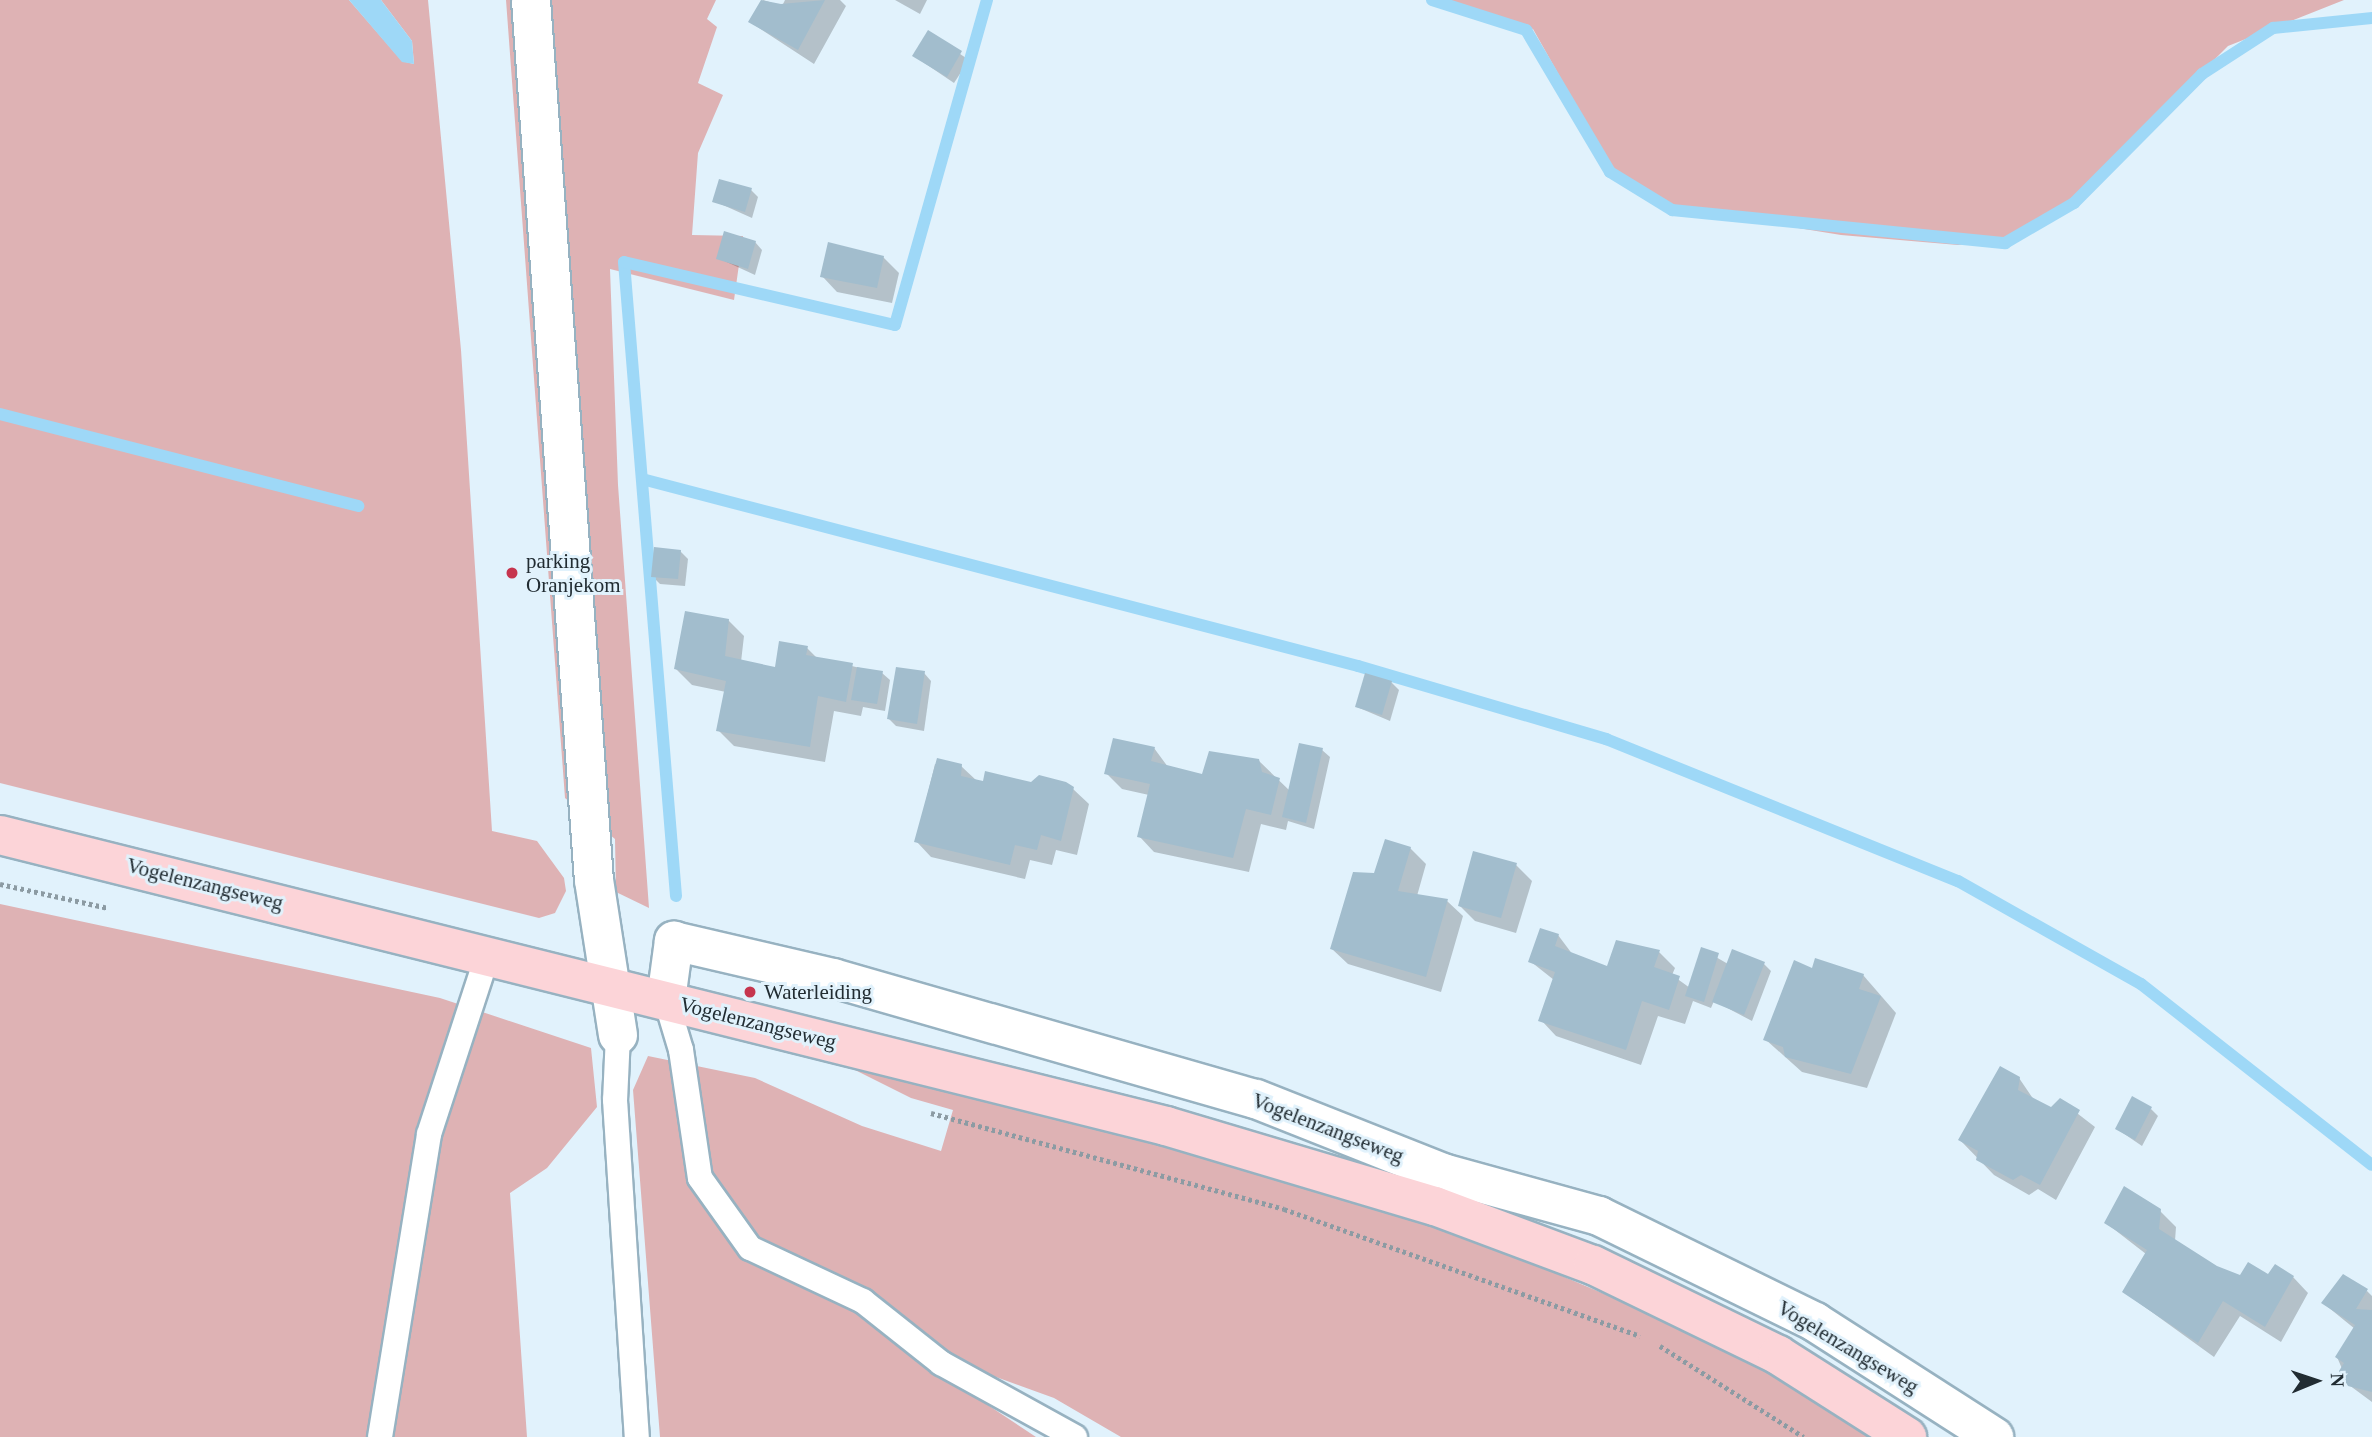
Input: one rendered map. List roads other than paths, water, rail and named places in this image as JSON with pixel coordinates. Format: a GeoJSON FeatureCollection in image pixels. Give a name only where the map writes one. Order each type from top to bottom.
{"type":"FeatureCollection","features":[{"type":"Feature","properties":{"kind":"main road","name":"Vogelenzangseweg"},"geometry":{"type":"LineString","coordinates":[[0,835],[488,954],[1167,1126],[1439,1189],[1753,1343],[1907,1437]]}},
{"type":"Feature","properties":{"kind":"street"},"geometry":{"type":"LineString","coordinates":[[531,0],[600,928],[612,986],[618,1035]]}},
{"type":"Feature","properties":{"kind":"street","name":"Vogelenzangseweg"},"geometry":{"type":"LineString","coordinates":[[666,1000],[674,941],[833,978],[1256,1100],[1439,1189],[1599,1216],[1815,1322],[1994,1437]]}},
{"type":"Feature","properties":{"kind":"lane"},"geometry":{"type":"LineString","coordinates":[[380,1437],[429,1134],[488,954]]}},
{"type":"Feature","properties":{"kind":"lane"},"geometry":{"type":"LineString","coordinates":[[666,1000],[681,1050],[700,1178],[750,1248],[863,1301],[941,1363],[1075,1437]]}},
{"type":"Feature","properties":{"kind":"lane"},"geometry":{"type":"LineString","coordinates":[[618,1035],[615,1100],[638,1437]]}},
{"type":"Feature","properties":{"kind":"water"},"geometry":{"type":"Polygon","coordinates":[[[349,0],[381,0],[412,41],[414,64],[402,62],[349,0]]]}},
{"type":"Feature","properties":{"kind":"waterway"},"geometry":{"type":"LineString","coordinates":[[676,896],[624,262],[895,325],[987,0]]}},
{"type":"Feature","properties":{"kind":"waterway"},"geometry":{"type":"LineString","coordinates":[[1432,0],[1526,30],[1610,172],[1672,210],[2005,243],[2074,203],[2202,74],[2273,28],[2372,18]]}},
{"type":"Feature","properties":{"kind":"waterway"},"geometry":{"type":"LineString","coordinates":[[0,414],[358,506]]}},
{"type":"Feature","properties":{"kind":"waterway"},"geometry":{"type":"LineString","coordinates":[[642,479],[1358,666],[1606,739],[1958,881],[2141,984],[2372,1165]]}},
{"type":"Feature","properties":{"kind":"place","name":"parking Oranjekom"},"geometry":{"type":"Point","coordinates":[512,573]}},
{"type":"Feature","properties":{"kind":"place","name":"Waterleiding"},"geometry":{"type":"Point","coordinates":[750,992]}}]}
